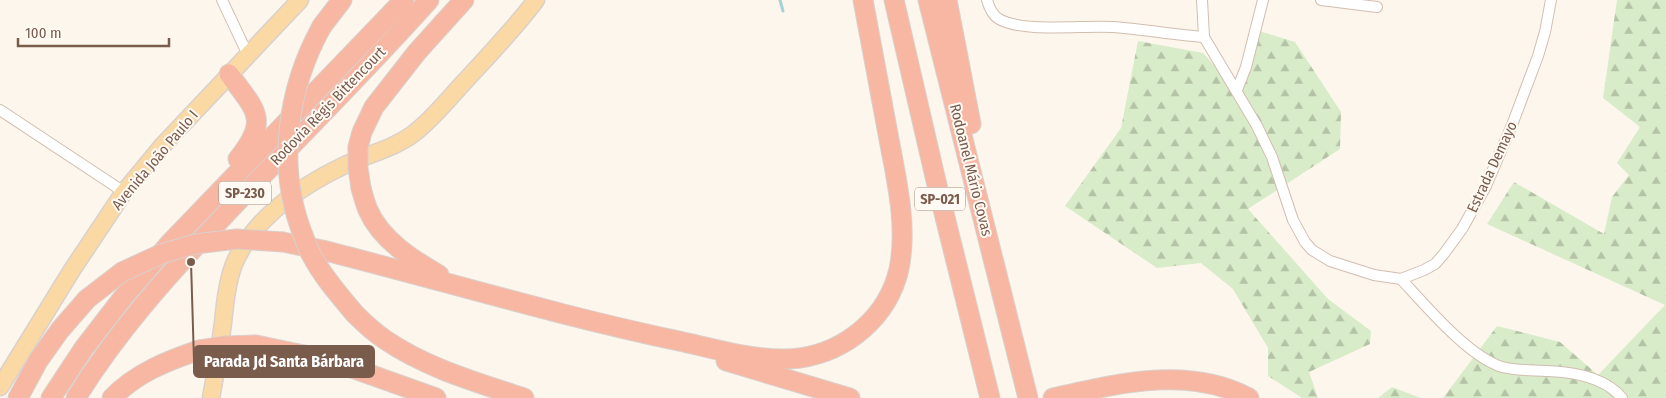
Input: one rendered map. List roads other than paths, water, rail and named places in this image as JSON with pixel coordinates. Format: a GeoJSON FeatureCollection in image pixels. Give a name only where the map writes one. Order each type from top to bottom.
{"type":"FeatureCollection","features":[{"type":"Feature","properties":{"kind":"highway"},"geometry":{"type":"LineString","coordinates":[[342,0],[322,26],[312,44],[294,102],[287,135],[288,171],[296,216],[312,256],[332,287],[355,314],[383,339],[412,356],[448,372],[524,398]]}},
{"type":"Feature","properties":{"kind":"highway","name":"Rodovia Régis Bittencourt"},"geometry":{"type":"LineString","coordinates":[[51,398],[84,348],[125,295],[171,242],[404,0]]}},
{"type":"Feature","properties":{"kind":"highway","name":"Rodovia Régis Bittencourt"},"geometry":{"type":"LineString","coordinates":[[76,398],[119,336],[175,269],[429,0]]}},
{"type":"Feature","properties":{"kind":"highway"},"geometry":{"type":"LineString","coordinates":[[457,286],[404,253],[383,233],[369,211],[361,188],[358,168],[358,146],[362,132],[374,107],[417,52],[464,0]]}},
{"type":"Feature","properties":{"kind":"highway"},"geometry":{"type":"LineString","coordinates":[[625,330],[743,354],[776,359],[799,358],[821,353],[840,345],[857,335],[874,318],[889,295],[898,271],[902,245],[901,215],[895,168],[863,0]]}},
{"type":"Feature","properties":{"kind":"highway","name":"SP-021"},"geometry":{"type":"LineString","coordinates":[[894,0],[942,210],[990,398]]}},
{"type":"Feature","properties":{"kind":"highway","name":"Rodoanel Mário Covas"},"geometry":{"type":"LineString","coordinates":[[928,0],[1027,395]]}},
{"type":"Feature","properties":{"kind":"highway"},"geometry":{"type":"LineString","coordinates":[[946,0],[973,137],[991,249]]}},
{"type":"Feature","properties":{"kind":"highway"},"geometry":{"type":"LineString","coordinates":[[171,242],[246,148],[254,134],[257,117],[250,103],[229,74]]}},
{"type":"Feature","properties":{"kind":"highway"},"geometry":{"type":"LineString","coordinates":[[18,398],[38,361],[60,330],[87,299],[122,272],[161,254],[195,244],[237,239],[283,242],[339,254],[625,330],[850,398]]}},
{"type":"Feature","properties":{"kind":"highway"},"geometry":{"type":"LineString","coordinates":[[112,398],[122,387],[145,371],[172,359],[199,350],[256,344],[349,368],[436,398]]}},
{"type":"Feature","properties":{"kind":"highway"},"geometry":{"type":"LineString","coordinates":[[1053,398],[1117,384],[1155,380],[1191,381],[1217,386],[1249,398]]}},
{"type":"Feature","properties":{"kind":"main road","name":"Avenida João Paulo I"},"geometry":{"type":"LineString","coordinates":[[0,387],[72,270],[124,192],[162,146],[300,0]]}},
{"type":"Feature","properties":{"kind":"main road"},"geometry":{"type":"LineString","coordinates":[[211,398],[218,361],[226,292],[234,264],[248,240],[267,216],[318,180],[345,165],[393,146],[413,134],[457,90],[522,19],[536,0]]}},
{"type":"Feature","properties":{"kind":"street"},"geometry":{"type":"LineString","coordinates":[[222,0],[248,55]]}},
{"type":"Feature","properties":{"kind":"street"},"geometry":{"type":"LineString","coordinates":[[987,0],[994,15],[999,19],[1014,24],[1050,27],[1112,27],[1204,37],[1202,0]]}},
{"type":"Feature","properties":{"kind":"street"},"geometry":{"type":"LineString","coordinates":[[1237,90],[1246,67],[1263,0]]}},
{"type":"Feature","properties":{"kind":"street"},"geometry":{"type":"LineString","coordinates":[[1321,0],[1377,7]]}},
{"type":"Feature","properties":{"kind":"street","name":"Estrada Demayo"},"geometry":{"type":"LineString","coordinates":[[1204,37],[1257,126],[1272,157],[1293,220],[1305,242],[1312,250],[1330,261],[1374,275],[1401,279],[1435,264],[1462,229],[1486,186],[1538,56],[1551,0]]}},
{"type":"Feature","properties":{"kind":"street"},"geometry":{"type":"LineString","coordinates":[[0,110],[124,192]]}},
{"type":"Feature","properties":{"kind":"street"},"geometry":{"type":"LineString","coordinates":[[1401,279],[1473,351],[1488,360],[1502,367],[1575,374],[1606,385],[1622,398]]}},
{"type":"Feature","properties":{"kind":"waterway"},"geometry":{"type":"LineString","coordinates":[[780,0],[783,11]]}},
{"type":"Feature","properties":{"kind":"place","name":"Parada Jd Santa Bárbara"},"geometry":{"type":"Point","coordinates":[191,262]}}]}
